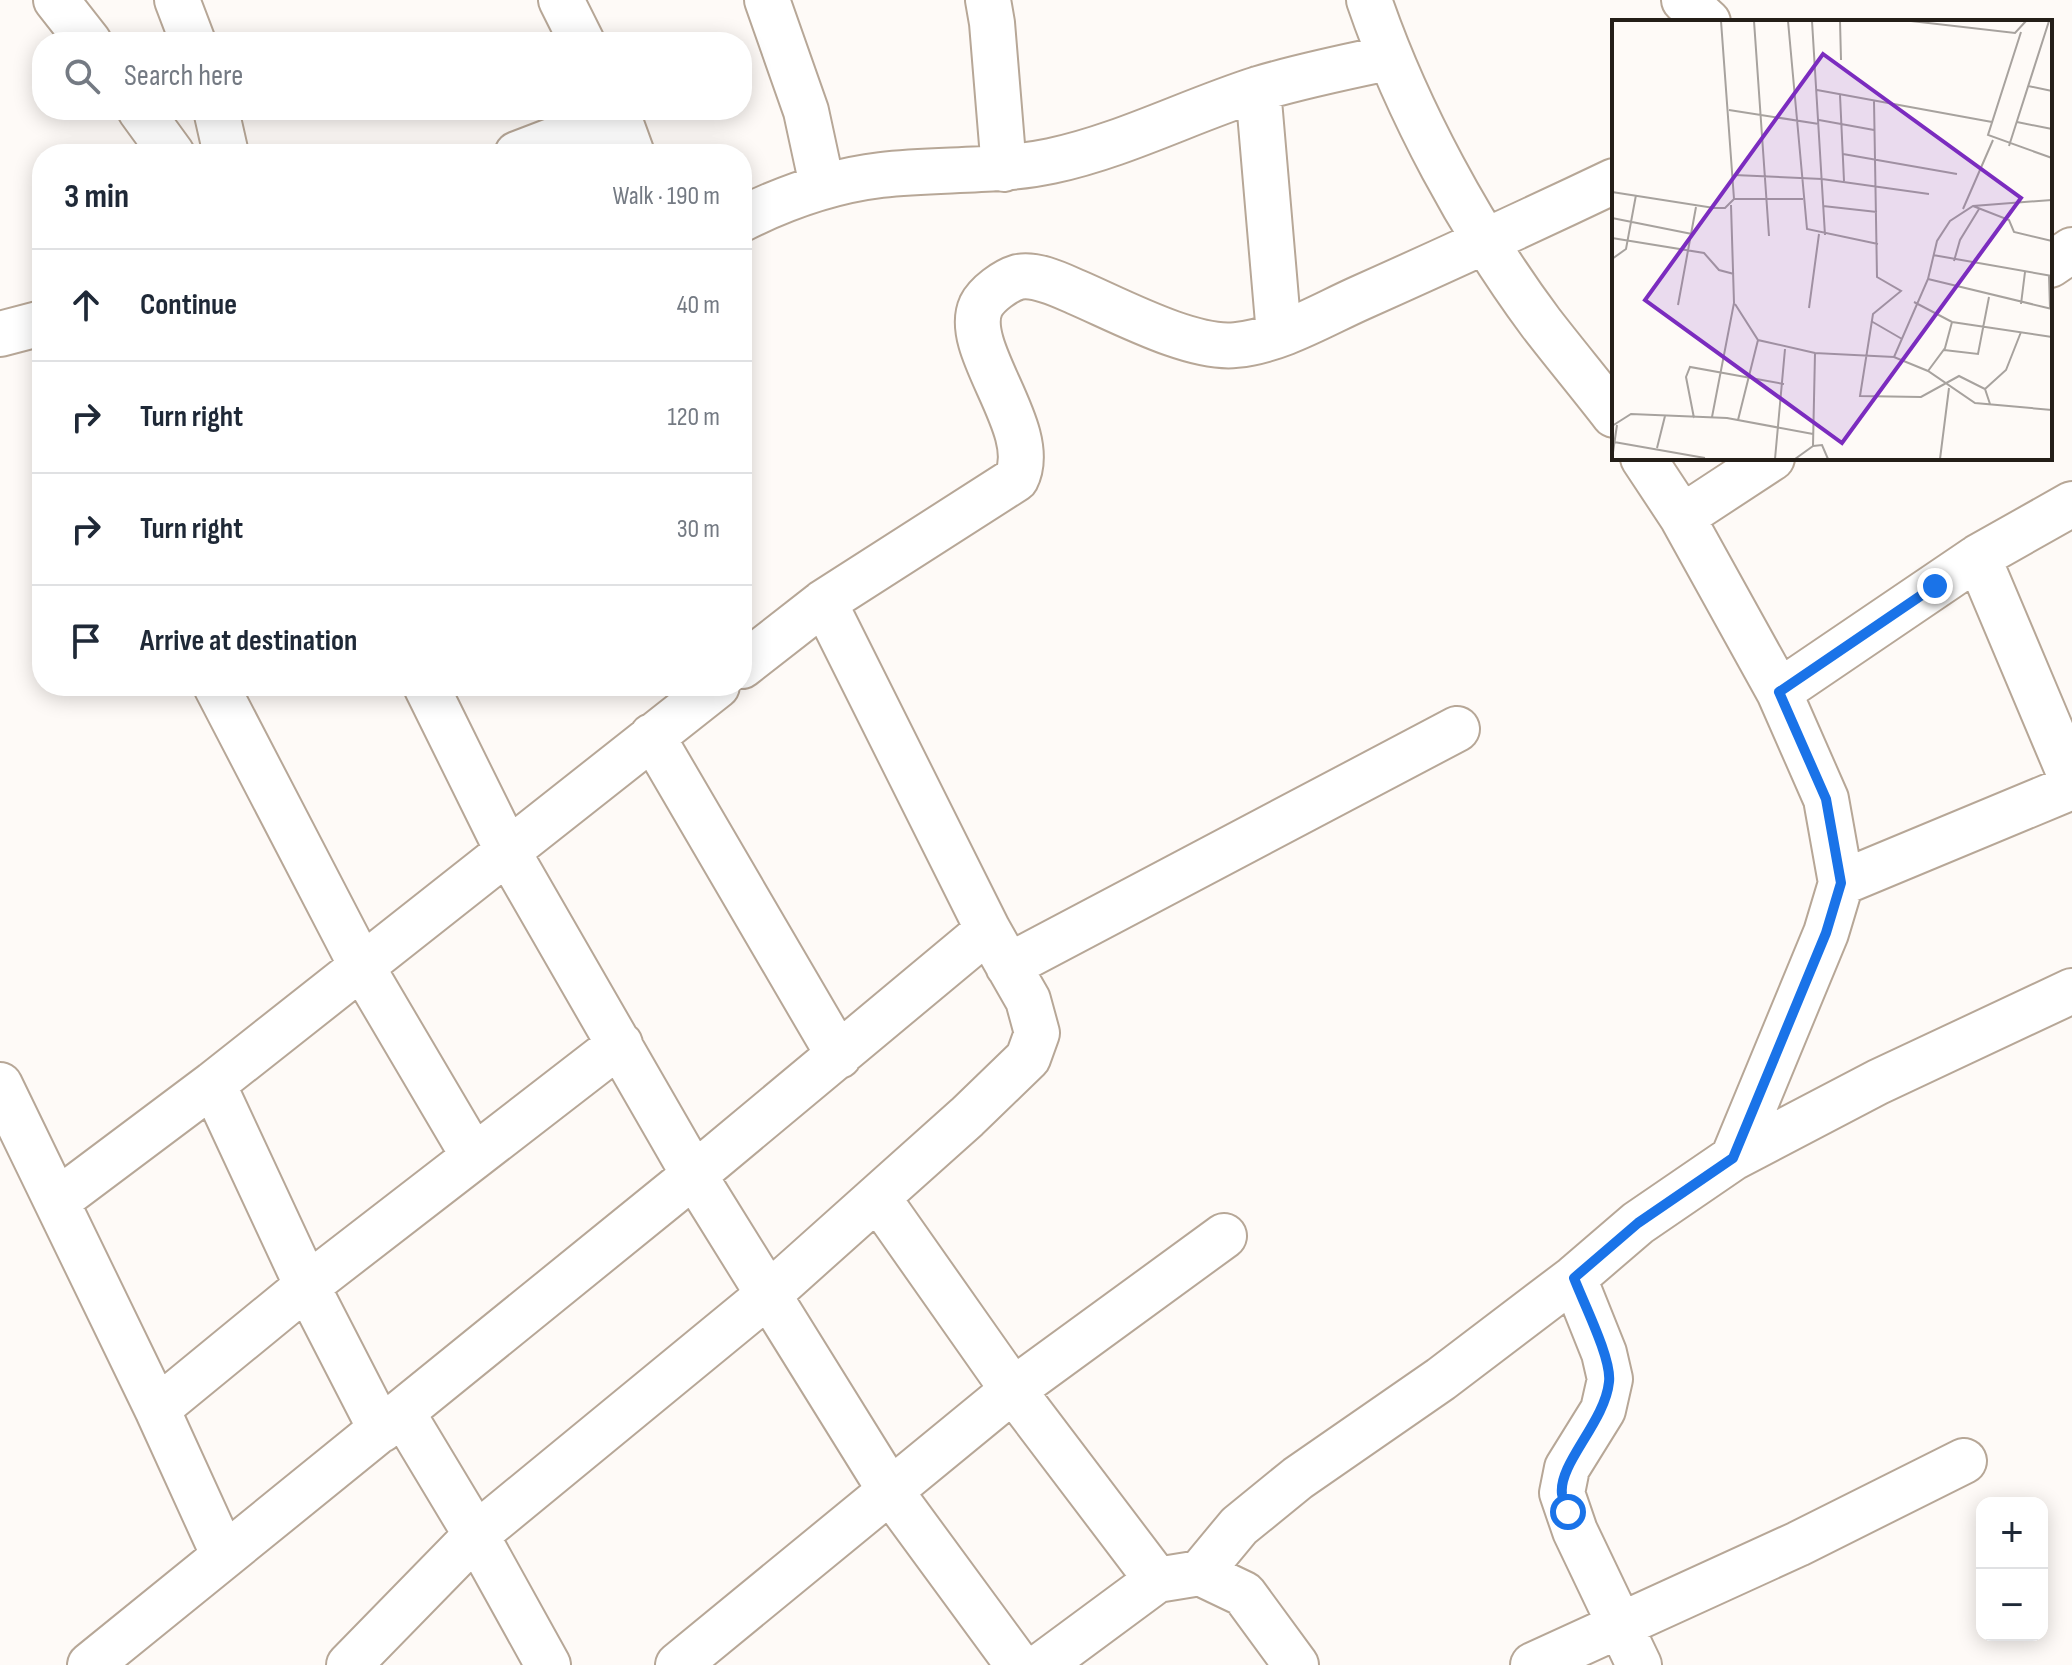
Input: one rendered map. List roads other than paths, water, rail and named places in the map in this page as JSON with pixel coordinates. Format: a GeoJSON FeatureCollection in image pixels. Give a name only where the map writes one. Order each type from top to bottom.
{"type":"FeatureCollection","features":[{"type":"Feature","properties":{"kind":"street"},"geometry":{"type":"LineString","coordinates":[[56,0],[81,32]]}},
{"type":"Feature","properties":{"kind":"street"},"geometry":{"type":"LineString","coordinates":[[177,0],[189,32]]}},
{"type":"Feature","properties":{"kind":"street"},"geometry":{"type":"LineString","coordinates":[[561,0],[577,32]]}},
{"type":"Feature","properties":{"kind":"street"},"geometry":{"type":"LineString","coordinates":[[767,0],[806,111],[822,185]]}},
{"type":"Feature","properties":{"kind":"street"},"geometry":{"type":"LineString","coordinates":[[988,0],[1004,169]]}},
{"type":"Feature","properties":{"kind":"street"},"geometry":{"type":"LineString","coordinates":[[1369,0],[1388,58],[1425,135],[1487,242],[1540,322],[1612,412]]}},
{"type":"Feature","properties":{"kind":"street"},"geometry":{"type":"LineString","coordinates":[[1684,0],[1706,20]]}},
{"type":"Feature","properties":{"kind":"street"},"geometry":{"type":"LineString","coordinates":[[752,215],[822,185],[882,175],[1004,169],[1053,161],[1133,136],[1258,89],[1321,71],[1388,58]]}},
{"type":"Feature","properties":{"kind":"street"},"geometry":{"type":"LineString","coordinates":[[1258,89],[1279,334]]}},
{"type":"Feature","properties":{"kind":"street"},"geometry":{"type":"LineString","coordinates":[[147,120],[165,144]]}},
{"type":"Feature","properties":{"kind":"street"},"geometry":{"type":"LineString","coordinates":[[218,120],[224,144]]}},
{"type":"Feature","properties":{"kind":"street"},"geometry":{"type":"LineString","coordinates":[[554,144],[622,126]]}},
{"type":"Feature","properties":{"kind":"street"},"geometry":{"type":"LineString","coordinates":[[752,658],[824,602],[1016,479],[1023,465],[1021,442],[990,367],[978,328],[980,307],[996,289],[1020,277],[1048,280],[1194,342],[1235,346],[1279,334],[1487,242],[1612,182]]}},
{"type":"Feature","properties":{"kind":"street"},"geometry":{"type":"LineString","coordinates":[[2052,264],[2072,250]]}},
{"type":"Feature","properties":{"kind":"street"},"geometry":{"type":"LineString","coordinates":[[0,334],[32,326]]}},
{"type":"Feature","properties":{"kind":"street"},"geometry":{"type":"LineString","coordinates":[[1644,460],[1682,517],[1779,692],[1826,799],[1841,883],[1826,933],[1733,1158]]}},
{"type":"Feature","properties":{"kind":"street"},"geometry":{"type":"LineString","coordinates":[[1682,517],[1769,460]]}},
{"type":"Feature","properties":{"kind":"street"},"geometry":{"type":"LineString","coordinates":[[1779,692],[1978,557],[2072,504]]}},
{"type":"Feature","properties":{"kind":"street"},"geometry":{"type":"LineString","coordinates":[[1978,557],[2072,780]]}},
{"type":"Feature","properties":{"kind":"street"},"geometry":{"type":"LineString","coordinates":[[349,1665],[476,1535],[768,1295],[878,1198],[1028,1058],[1037,1033],[1028,1000],[998,948],[824,602]]}},
{"type":"Feature","properties":{"kind":"street"},"geometry":{"type":"LineString","coordinates":[[221,696],[362,967],[474,1157]]}},
{"type":"Feature","properties":{"kind":"street"},"geometry":{"type":"LineString","coordinates":[[431,696],[508,852],[694,1175],[891,1492],[1018,1665]]}},
{"type":"Feature","properties":{"kind":"street"},"geometry":{"type":"LineString","coordinates":[[57,1201],[213,1084],[704,696]]}},
{"type":"Feature","properties":{"kind":"street"},"geometry":{"type":"LineString","coordinates":[[90,1665],[839,1056],[998,948],[1457,729]]}},
{"type":"Feature","properties":{"kind":"street"},"geometry":{"type":"LineString","coordinates":[[652,736],[839,1056]]}},
{"type":"Feature","properties":{"kind":"street"},"geometry":{"type":"LineString","coordinates":[[1841,883],[2072,787]]}},
{"type":"Feature","properties":{"kind":"street"},"geometry":{"type":"LineString","coordinates":[[1200,1573],[1239,1526],[1298,1478],[1441,1379],[1574,1278],[1638,1223],[1733,1158],[1878,1082],[2072,991]]}},
{"type":"Feature","properties":{"kind":"street"},"geometry":{"type":"LineString","coordinates":[[157,1409],[307,1286],[620,1044]]}},
{"type":"Feature","properties":{"kind":"street"},"geometry":{"type":"LineString","coordinates":[[213,1084],[307,1286],[391,1421],[476,1535],[548,1665]]}},
{"type":"Feature","properties":{"kind":"street"},"geometry":{"type":"LineString","coordinates":[[0,1085],[157,1409],[224,1556]]}},
{"type":"Feature","properties":{"kind":"street"},"geometry":{"type":"LineString","coordinates":[[878,1198],[1013,1390],[1157,1580]]}},
{"type":"Feature","properties":{"kind":"street"},"geometry":{"type":"LineString","coordinates":[[678,1665],[1013,1390],[1224,1236]]}},
{"type":"Feature","properties":{"kind":"street"},"geometry":{"type":"LineString","coordinates":[[1574,1278],[1604,1353],[1610,1379],[1603,1410],[1567,1468],[1562,1493],[1575,1531],[1639,1665]]}},
{"type":"Feature","properties":{"kind":"street"},"geometry":{"type":"LineString","coordinates":[[1533,1665],[1798,1544],[1964,1461]]}},
{"type":"Feature","properties":{"kind":"street"},"geometry":{"type":"LineString","coordinates":[[1042,1665],[1157,1580],[1200,1573],[1244,1594],[1296,1665]]}}]}
